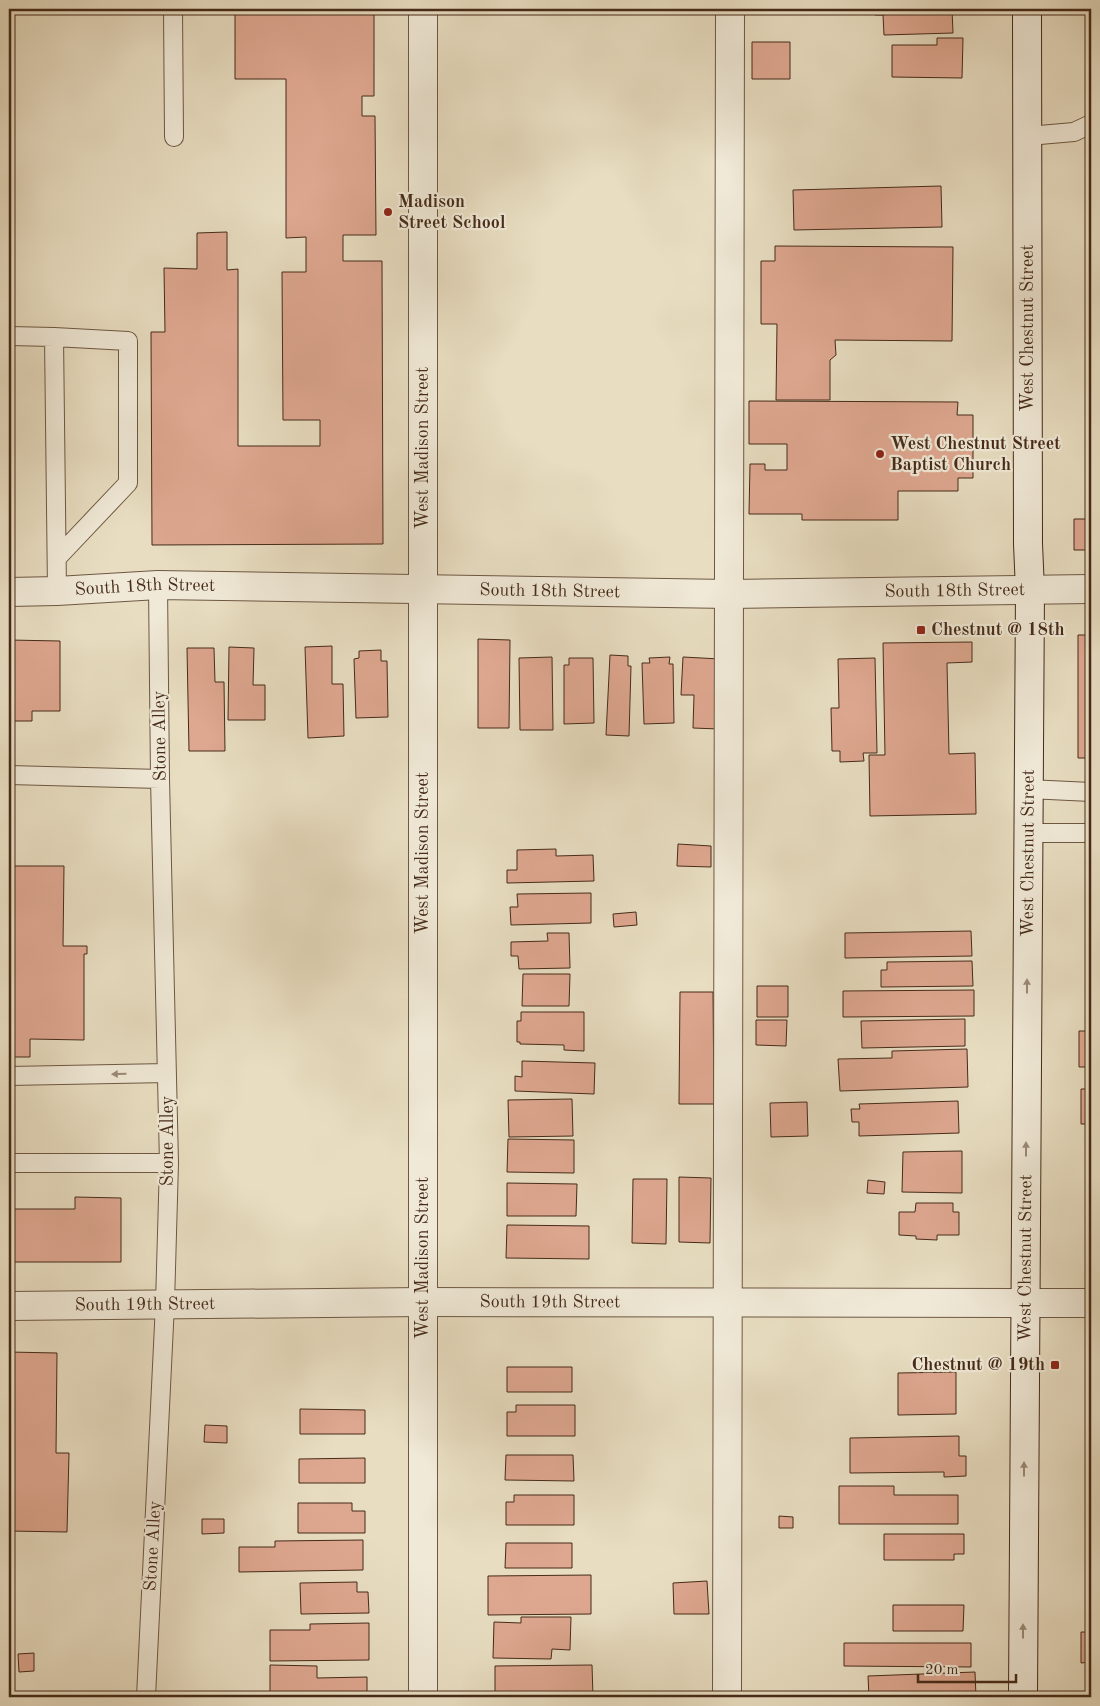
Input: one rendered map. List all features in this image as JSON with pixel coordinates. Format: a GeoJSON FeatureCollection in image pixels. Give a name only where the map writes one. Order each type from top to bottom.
{"type":"FeatureCollection","features":[{"type":"Feature","properties":{"kind":"street","name":"West Madison Street"},"geometry":{"type":"LineString","coordinates":[[422,1697],[423,9]]}},
{"type":"Feature","properties":{"kind":"street"},"geometry":{"type":"LineString","coordinates":[[727,1697],[730,9]]}},
{"type":"Feature","properties":{"kind":"street","name":"West Chestnut Street"},"geometry":{"type":"LineString","coordinates":[[1023,1697],[1030,590],[1028,544],[1027,9]]}},
{"type":"Feature","properties":{"kind":"street","name":"South 18th Street"},"geometry":{"type":"LineString","coordinates":[[9,592],[158,585],[729,594],[1091,590]]}},
{"type":"Feature","properties":{"kind":"street","name":"South 19th Street"},"geometry":{"type":"LineString","coordinates":[[9,1306],[422,1302],[1091,1303]]}},
{"type":"Feature","properties":{"kind":"lane"},"geometry":{"type":"LineString","coordinates":[[173,9],[174,137]]}},
{"type":"Feature","properties":{"kind":"lane"},"geometry":{"type":"LineString","coordinates":[[1028,136],[1074,132],[1091,124]]}},
{"type":"Feature","properties":{"kind":"lane"},"geometry":{"type":"LineString","coordinates":[[9,336],[128,341],[128,484],[57,558]]}},
{"type":"Feature","properties":{"kind":"lane"},"geometry":{"type":"LineString","coordinates":[[54,337],[57,591]]}},
{"type":"Feature","properties":{"kind":"lane","name":"Stone Alley"},"geometry":{"type":"LineString","coordinates":[[146,1697],[165,1304],[169,1163],[160,779],[158,585]]}},
{"type":"Feature","properties":{"kind":"lane"},"geometry":{"type":"LineString","coordinates":[[9,775],[160,779]]}},
{"type":"Feature","properties":{"kind":"lane"},"geometry":{"type":"LineString","coordinates":[[1028,789],[1091,792]]}},
{"type":"Feature","properties":{"kind":"lane"},"geometry":{"type":"LineString","coordinates":[[1028,833],[1091,833]]}},
{"type":"Feature","properties":{"kind":"lane"},"geometry":{"type":"LineString","coordinates":[[9,1076],[168,1073]]}},
{"type":"Feature","properties":{"kind":"lane"},"geometry":{"type":"LineString","coordinates":[[9,1163],[169,1163]]}},
{"type":"Feature","properties":{"kind":"building"},"geometry":{"type":"Polygon","coordinates":[[[235,9],[374,9],[374,96],[362,96],[362,116],[375,116],[376,235],[343,235],[343,261],[382,261],[383,544],[152,545],[151,332],[165,332],[164,268],[197,269],[197,233],[227,232],[227,270],[238,269],[238,446],[320,446],[320,420],[283,420],[282,272],[306,272],[306,237],[286,238],[286,79],[235,79],[235,9]]]}},
{"type":"Feature","properties":{"kind":"building"},"geometry":{"type":"Polygon","coordinates":[[[875,9],[952,9],[953,33],[884,35],[883,15],[875,15],[875,9]]]}},
{"type":"Feature","properties":{"kind":"building"},"geometry":{"type":"Polygon","coordinates":[[[937,38],[963,38],[962,78],[892,77],[892,45],[937,45],[937,38]]]}},
{"type":"Feature","properties":{"kind":"building"},"geometry":{"type":"Polygon","coordinates":[[[752,42],[790,42],[790,79],[752,79],[752,42]]]}},
{"type":"Feature","properties":{"kind":"building"},"geometry":{"type":"Polygon","coordinates":[[[9,180],[10,180],[9,305],[9,180]]]}},
{"type":"Feature","properties":{"kind":"building"},"geometry":{"type":"Polygon","coordinates":[[[941,186],[942,227],[794,230],[793,190],[941,186]]]}},
{"type":"Feature","properties":{"kind":"building"},"geometry":{"type":"Polygon","coordinates":[[[775,246],[953,247],[952,341],[835,340],[836,355],[830,360],[830,400],[776,400],[777,324],[761,324],[761,261],[775,261],[775,246]]]}},
{"type":"Feature","properties":{"kind":"building","name":"West Chestnut Street Baptist Church"},"geometry":{"type":"Polygon","coordinates":[[[749,401],[958,402],[957,415],[973,415],[973,478],[958,478],[958,491],[898,491],[898,520],[802,520],[802,514],[749,514],[750,464],[765,464],[765,470],[787,470],[787,444],[749,444],[749,401]]]}},
{"type":"Feature","properties":{"kind":"building"},"geometry":{"type":"Polygon","coordinates":[[[1074,519],[1091,519],[1091,550],[1074,550],[1074,519]]]}},
{"type":"Feature","properties":{"kind":"building"},"geometry":{"type":"Polygon","coordinates":[[[1078,635],[1091,635],[1091,764],[1090,758],[1078,758],[1078,635]]]}},
{"type":"Feature","properties":{"kind":"building"},"geometry":{"type":"Polygon","coordinates":[[[478,639],[510,640],[509,728],[478,728],[478,639]]]}},
{"type":"Feature","properties":{"kind":"building"},"geometry":{"type":"Polygon","coordinates":[[[9,640],[60,641],[60,711],[32,711],[32,721],[9,721],[9,640]]]}},
{"type":"Feature","properties":{"kind":"building"},"geometry":{"type":"Polygon","coordinates":[[[972,642],[972,662],[947,663],[949,754],[975,753],[976,814],[870,816],[869,755],[885,755],[883,643],[972,642]]]}},
{"type":"Feature","properties":{"kind":"building"},"geometry":{"type":"Polygon","coordinates":[[[332,646],[332,684],[343,684],[344,736],[308,738],[305,647],[332,646]]]}},
{"type":"Feature","properties":{"kind":"building"},"geometry":{"type":"Polygon","coordinates":[[[229,647],[254,648],[253,685],[265,685],[265,720],[228,720],[229,647]]]}},
{"type":"Feature","properties":{"kind":"building"},"geometry":{"type":"Polygon","coordinates":[[[187,648],[214,648],[215,682],[224,682],[225,751],[189,751],[187,648]]]}},
{"type":"Feature","properties":{"kind":"building"},"geometry":{"type":"Polygon","coordinates":[[[381,650],[381,661],[387,661],[388,717],[356,718],[354,659],[359,658],[359,651],[381,650]]]}},
{"type":"Feature","properties":{"kind":"building"},"geometry":{"type":"Polygon","coordinates":[[[610,655],[628,656],[628,666],[631,666],[629,736],[606,735],[610,655]]]}},
{"type":"Feature","properties":{"kind":"building"},"geometry":{"type":"Polygon","coordinates":[[[552,657],[553,730],[520,730],[519,658],[552,657]]]}},
{"type":"Feature","properties":{"kind":"building"},"geometry":{"type":"Polygon","coordinates":[[[670,657],[669,664],[673,664],[674,723],[644,724],[642,663],[650,663],[649,658],[670,657]]]}},
{"type":"Feature","properties":{"kind":"building"},"geometry":{"type":"Polygon","coordinates":[[[683,657],[720,659],[719,729],[693,728],[694,695],[681,695],[683,657]]]}},
{"type":"Feature","properties":{"kind":"building"},"geometry":{"type":"Polygon","coordinates":[[[569,658],[593,658],[594,723],[564,724],[564,665],[569,665],[569,658]]]}},
{"type":"Feature","properties":{"kind":"building"},"geometry":{"type":"Polygon","coordinates":[[[875,658],[877,753],[863,753],[864,761],[840,762],[840,751],[832,751],[831,708],[839,708],[838,659],[875,658]]]}},
{"type":"Feature","properties":{"kind":"building"},"geometry":{"type":"Polygon","coordinates":[[[678,844],[711,846],[711,867],[677,866],[678,844]]]}},
{"type":"Feature","properties":{"kind":"building"},"geometry":{"type":"Polygon","coordinates":[[[556,849],[556,856],[593,855],[594,881],[507,883],[507,870],[517,870],[517,850],[556,849]]]}},
{"type":"Feature","properties":{"kind":"building"},"geometry":{"type":"Polygon","coordinates":[[[9,866],[64,866],[63,946],[87,946],[87,954],[84,954],[84,1040],[30,1039],[30,1057],[9,1057],[9,866]]]}},
{"type":"Feature","properties":{"kind":"building"},"geometry":{"type":"Polygon","coordinates":[[[591,893],[591,923],[511,925],[510,907],[518,907],[517,894],[591,893]]]}},
{"type":"Feature","properties":{"kind":"building"},"geometry":{"type":"Polygon","coordinates":[[[636,912],[637,925],[614,927],[613,914],[636,912]]]}},
{"type":"Feature","properties":{"kind":"building"},"geometry":{"type":"Polygon","coordinates":[[[971,931],[972,956],[845,958],[845,933],[971,931]]]}},
{"type":"Feature","properties":{"kind":"building"},"geometry":{"type":"Polygon","coordinates":[[[547,933],[569,933],[570,968],[519,969],[518,956],[511,956],[511,942],[548,941],[547,933]]]}},
{"type":"Feature","properties":{"kind":"building"},"geometry":{"type":"Polygon","coordinates":[[[972,961],[973,986],[881,987],[881,970],[887,970],[887,962],[972,961]]]}},
{"type":"Feature","properties":{"kind":"building"},"geometry":{"type":"Polygon","coordinates":[[[523,974],[570,974],[569,1006],[522,1006],[523,974]]]}},
{"type":"Feature","properties":{"kind":"building"},"geometry":{"type":"Polygon","coordinates":[[[757,986],[788,986],[788,1017],[757,1017],[757,986]]]}},
{"type":"Feature","properties":{"kind":"building"},"geometry":{"type":"Polygon","coordinates":[[[974,990],[974,1016],[843,1017],[843,991],[974,990]]]}},
{"type":"Feature","properties":{"kind":"building"},"geometry":{"type":"Polygon","coordinates":[[[680,992],[713,992],[714,1104],[679,1104],[680,992]]]}},
{"type":"Feature","properties":{"kind":"building"},"geometry":{"type":"Polygon","coordinates":[[[521,1012],[584,1012],[584,1051],[564,1050],[564,1045],[520,1044],[520,1042],[517,1042],[517,1021],[521,1021],[521,1012]]]}},
{"type":"Feature","properties":{"kind":"building"},"geometry":{"type":"Polygon","coordinates":[[[965,1019],[965,1046],[862,1048],[861,1021],[965,1019]]]}},
{"type":"Feature","properties":{"kind":"building"},"geometry":{"type":"Polygon","coordinates":[[[756,1020],[787,1020],[786,1046],[756,1045],[756,1020]]]}},
{"type":"Feature","properties":{"kind":"building"},"geometry":{"type":"Polygon","coordinates":[[[1079,1031],[1091,1031],[1091,1067],[1079,1067],[1079,1031]]]}},
{"type":"Feature","properties":{"kind":"building"},"geometry":{"type":"Polygon","coordinates":[[[967,1049],[968,1087],[840,1091],[838,1059],[892,1058],[892,1051],[967,1049]]]}},
{"type":"Feature","properties":{"kind":"building"},"geometry":{"type":"Polygon","coordinates":[[[522,1061],[595,1063],[594,1094],[515,1091],[515,1076],[522,1077],[522,1061]]]}},
{"type":"Feature","properties":{"kind":"building"},"geometry":{"type":"Polygon","coordinates":[[[1081,1089],[1091,1089],[1091,1124],[1081,1124],[1081,1089]]]}},
{"type":"Feature","properties":{"kind":"building"},"geometry":{"type":"Polygon","coordinates":[[[572,1099],[573,1136],[509,1137],[508,1100],[572,1099]]]}},
{"type":"Feature","properties":{"kind":"building"},"geometry":{"type":"Polygon","coordinates":[[[958,1101],[959,1133],[859,1136],[859,1122],[852,1122],[851,1109],[860,1109],[859,1104],[958,1101]]]}},
{"type":"Feature","properties":{"kind":"building"},"geometry":{"type":"Polygon","coordinates":[[[807,1102],[808,1136],[771,1137],[770,1103],[807,1102]]]}},
{"type":"Feature","properties":{"kind":"building"},"geometry":{"type":"Polygon","coordinates":[[[508,1139],[574,1140],[574,1173],[507,1172],[508,1139]]]}},
{"type":"Feature","properties":{"kind":"building"},"geometry":{"type":"Polygon","coordinates":[[[962,1151],[962,1193],[902,1192],[903,1152],[962,1151]]]}},
{"type":"Feature","properties":{"kind":"building"},"geometry":{"type":"Polygon","coordinates":[[[679,1177],[711,1178],[710,1243],[679,1242],[679,1177]]]}},
{"type":"Feature","properties":{"kind":"building"},"geometry":{"type":"Polygon","coordinates":[[[633,1179],[667,1179],[666,1244],[632,1243],[633,1179]]]}},
{"type":"Feature","properties":{"kind":"building"},"geometry":{"type":"Polygon","coordinates":[[[868,1180],[885,1182],[884,1194],[867,1193],[868,1180]]]}},
{"type":"Feature","properties":{"kind":"building"},"geometry":{"type":"Polygon","coordinates":[[[507,1183],[577,1184],[576,1216],[507,1216],[507,1183]]]}},
{"type":"Feature","properties":{"kind":"building"},"geometry":{"type":"Polygon","coordinates":[[[75,1197],[121,1198],[121,1262],[9,1262],[9,1209],[75,1209],[75,1197]]]}},
{"type":"Feature","properties":{"kind":"building"},"geometry":{"type":"Polygon","coordinates":[[[916,1203],[953,1203],[953,1212],[959,1212],[959,1235],[937,1235],[937,1240],[916,1239],[916,1236],[899,1235],[899,1212],[915,1212],[916,1203]]]}},
{"type":"Feature","properties":{"kind":"building"},"geometry":{"type":"Polygon","coordinates":[[[507,1225],[589,1226],[589,1259],[506,1258],[507,1225]]]}},
{"type":"Feature","properties":{"kind":"building"},"geometry":{"type":"Polygon","coordinates":[[[9,1352],[57,1353],[56,1453],[69,1453],[67,1532],[9,1531],[9,1352]]]}},
{"type":"Feature","properties":{"kind":"building"},"geometry":{"type":"Polygon","coordinates":[[[507,1367],[572,1367],[572,1392],[507,1392],[507,1367]]]}},
{"type":"Feature","properties":{"kind":"building"},"geometry":{"type":"Polygon","coordinates":[[[956,1372],[956,1414],[898,1415],[898,1373],[956,1372]]]}},
{"type":"Feature","properties":{"kind":"building"},"geometry":{"type":"Polygon","coordinates":[[[516,1405],[575,1405],[575,1436],[507,1436],[507,1412],[516,1412],[516,1405]]]}},
{"type":"Feature","properties":{"kind":"building"},"geometry":{"type":"Polygon","coordinates":[[[300,1409],[365,1410],[365,1434],[300,1434],[300,1409]]]}},
{"type":"Feature","properties":{"kind":"building"},"geometry":{"type":"Polygon","coordinates":[[[205,1425],[227,1426],[227,1443],[204,1442],[205,1425]]]}},
{"type":"Feature","properties":{"kind":"building"},"geometry":{"type":"Polygon","coordinates":[[[959,1436],[959,1456],[966,1456],[966,1476],[944,1477],[944,1472],[850,1473],[850,1438],[959,1436]]]}},
{"type":"Feature","properties":{"kind":"building"},"geometry":{"type":"Polygon","coordinates":[[[506,1455],[573,1455],[574,1481],[505,1480],[506,1455]]]}},
{"type":"Feature","properties":{"kind":"building"},"geometry":{"type":"Polygon","coordinates":[[[365,1458],[365,1483],[299,1483],[299,1459],[365,1458]]]}},
{"type":"Feature","properties":{"kind":"building"},"geometry":{"type":"Polygon","coordinates":[[[839,1486],[894,1486],[894,1495],[958,1495],[958,1524],[839,1524],[839,1486]]]}},
{"type":"Feature","properties":{"kind":"building"},"geometry":{"type":"Polygon","coordinates":[[[1086,1488],[1091,1488],[1091,1521],[1086,1521],[1086,1488]]]}},
{"type":"Feature","properties":{"kind":"building"},"geometry":{"type":"Polygon","coordinates":[[[514,1495],[574,1495],[574,1525],[506,1525],[506,1502],[514,1502],[514,1495]]]}},
{"type":"Feature","properties":{"kind":"building"},"geometry":{"type":"Polygon","coordinates":[[[298,1503],[352,1503],[352,1511],[365,1511],[365,1533],[298,1533],[298,1503]]]}},
{"type":"Feature","properties":{"kind":"building"},"geometry":{"type":"Polygon","coordinates":[[[779,1516],[793,1517],[793,1528],[779,1528],[779,1516]]]}},
{"type":"Feature","properties":{"kind":"building"},"geometry":{"type":"Polygon","coordinates":[[[202,1519],[224,1519],[224,1533],[202,1534],[202,1519]]]}},
{"type":"Feature","properties":{"kind":"building"},"geometry":{"type":"Polygon","coordinates":[[[884,1534],[964,1534],[964,1554],[954,1554],[954,1560],[884,1560],[884,1534]]]}},
{"type":"Feature","properties":{"kind":"building"},"geometry":{"type":"Polygon","coordinates":[[[363,1540],[363,1570],[239,1572],[239,1547],[275,1547],[275,1541],[363,1540]]]}},
{"type":"Feature","properties":{"kind":"building"},"geometry":{"type":"Polygon","coordinates":[[[506,1543],[572,1543],[572,1568],[505,1568],[506,1543]]]}},
{"type":"Feature","properties":{"kind":"building"},"geometry":{"type":"Polygon","coordinates":[[[591,1575],[591,1614],[488,1615],[488,1576],[591,1575]]]}},
{"type":"Feature","properties":{"kind":"building"},"geometry":{"type":"Polygon","coordinates":[[[10,1581],[10,1605],[9,1605],[10,1581]]]}},
{"type":"Feature","properties":{"kind":"building"},"geometry":{"type":"Polygon","coordinates":[[[707,1581],[709,1614],[674,1614],[673,1583],[707,1581]]]}},
{"type":"Feature","properties":{"kind":"building"},"geometry":{"type":"Polygon","coordinates":[[[357,1582],[357,1592],[368,1592],[369,1613],[301,1614],[300,1583],[357,1582]]]}},
{"type":"Feature","properties":{"kind":"building"},"geometry":{"type":"Polygon","coordinates":[[[893,1605],[964,1605],[963,1631],[893,1631],[893,1605]]]}},
{"type":"Feature","properties":{"kind":"building"},"geometry":{"type":"Polygon","coordinates":[[[521,1617],[571,1617],[570,1650],[552,1649],[551,1659],[493,1658],[494,1622],[521,1623],[521,1617]]]}},
{"type":"Feature","properties":{"kind":"building"},"geometry":{"type":"Polygon","coordinates":[[[369,1623],[369,1660],[270,1661],[270,1630],[310,1630],[310,1624],[369,1623]]]}},
{"type":"Feature","properties":{"kind":"building"},"geometry":{"type":"Polygon","coordinates":[[[1081,1632],[1091,1632],[1091,1662],[1081,1663],[1081,1632]]]}},
{"type":"Feature","properties":{"kind":"building"},"geometry":{"type":"Polygon","coordinates":[[[844,1643],[971,1643],[971,1667],[844,1666],[844,1643]]]}},
{"type":"Feature","properties":{"kind":"building"},"geometry":{"type":"Polygon","coordinates":[[[34,1653],[34,1671],[19,1672],[18,1654],[34,1653]]]}},
{"type":"Feature","properties":{"kind":"building"},"geometry":{"type":"Polygon","coordinates":[[[270,1665],[317,1666],[317,1678],[367,1677],[367,1697],[270,1697],[270,1665]]]}},
{"type":"Feature","properties":{"kind":"building"},"geometry":{"type":"Polygon","coordinates":[[[592,1665],[593,1697],[495,1697],[495,1666],[592,1665]]]}},
{"type":"Feature","properties":{"kind":"building"},"geometry":{"type":"Polygon","coordinates":[[[975,1672],[976,1697],[869,1697],[868,1676],[975,1672]]]}},
{"type":"Feature","properties":{"kind":"place","name":"Madison Street School"},"geometry":{"type":"Point","coordinates":[388,212]}},
{"type":"Feature","properties":{"kind":"place","name":"West Chestnut Street Baptist Church"},"geometry":{"type":"Point","coordinates":[880,454]}},
{"type":"Feature","properties":{"kind":"place","name":"Chestnut @ 18th"},"geometry":{"type":"Point","coordinates":[921,630]}},
{"type":"Feature","properties":{"kind":"place","name":"Chestnut @ 19th"},"geometry":{"type":"Point","coordinates":[1055,1365]}}]}
